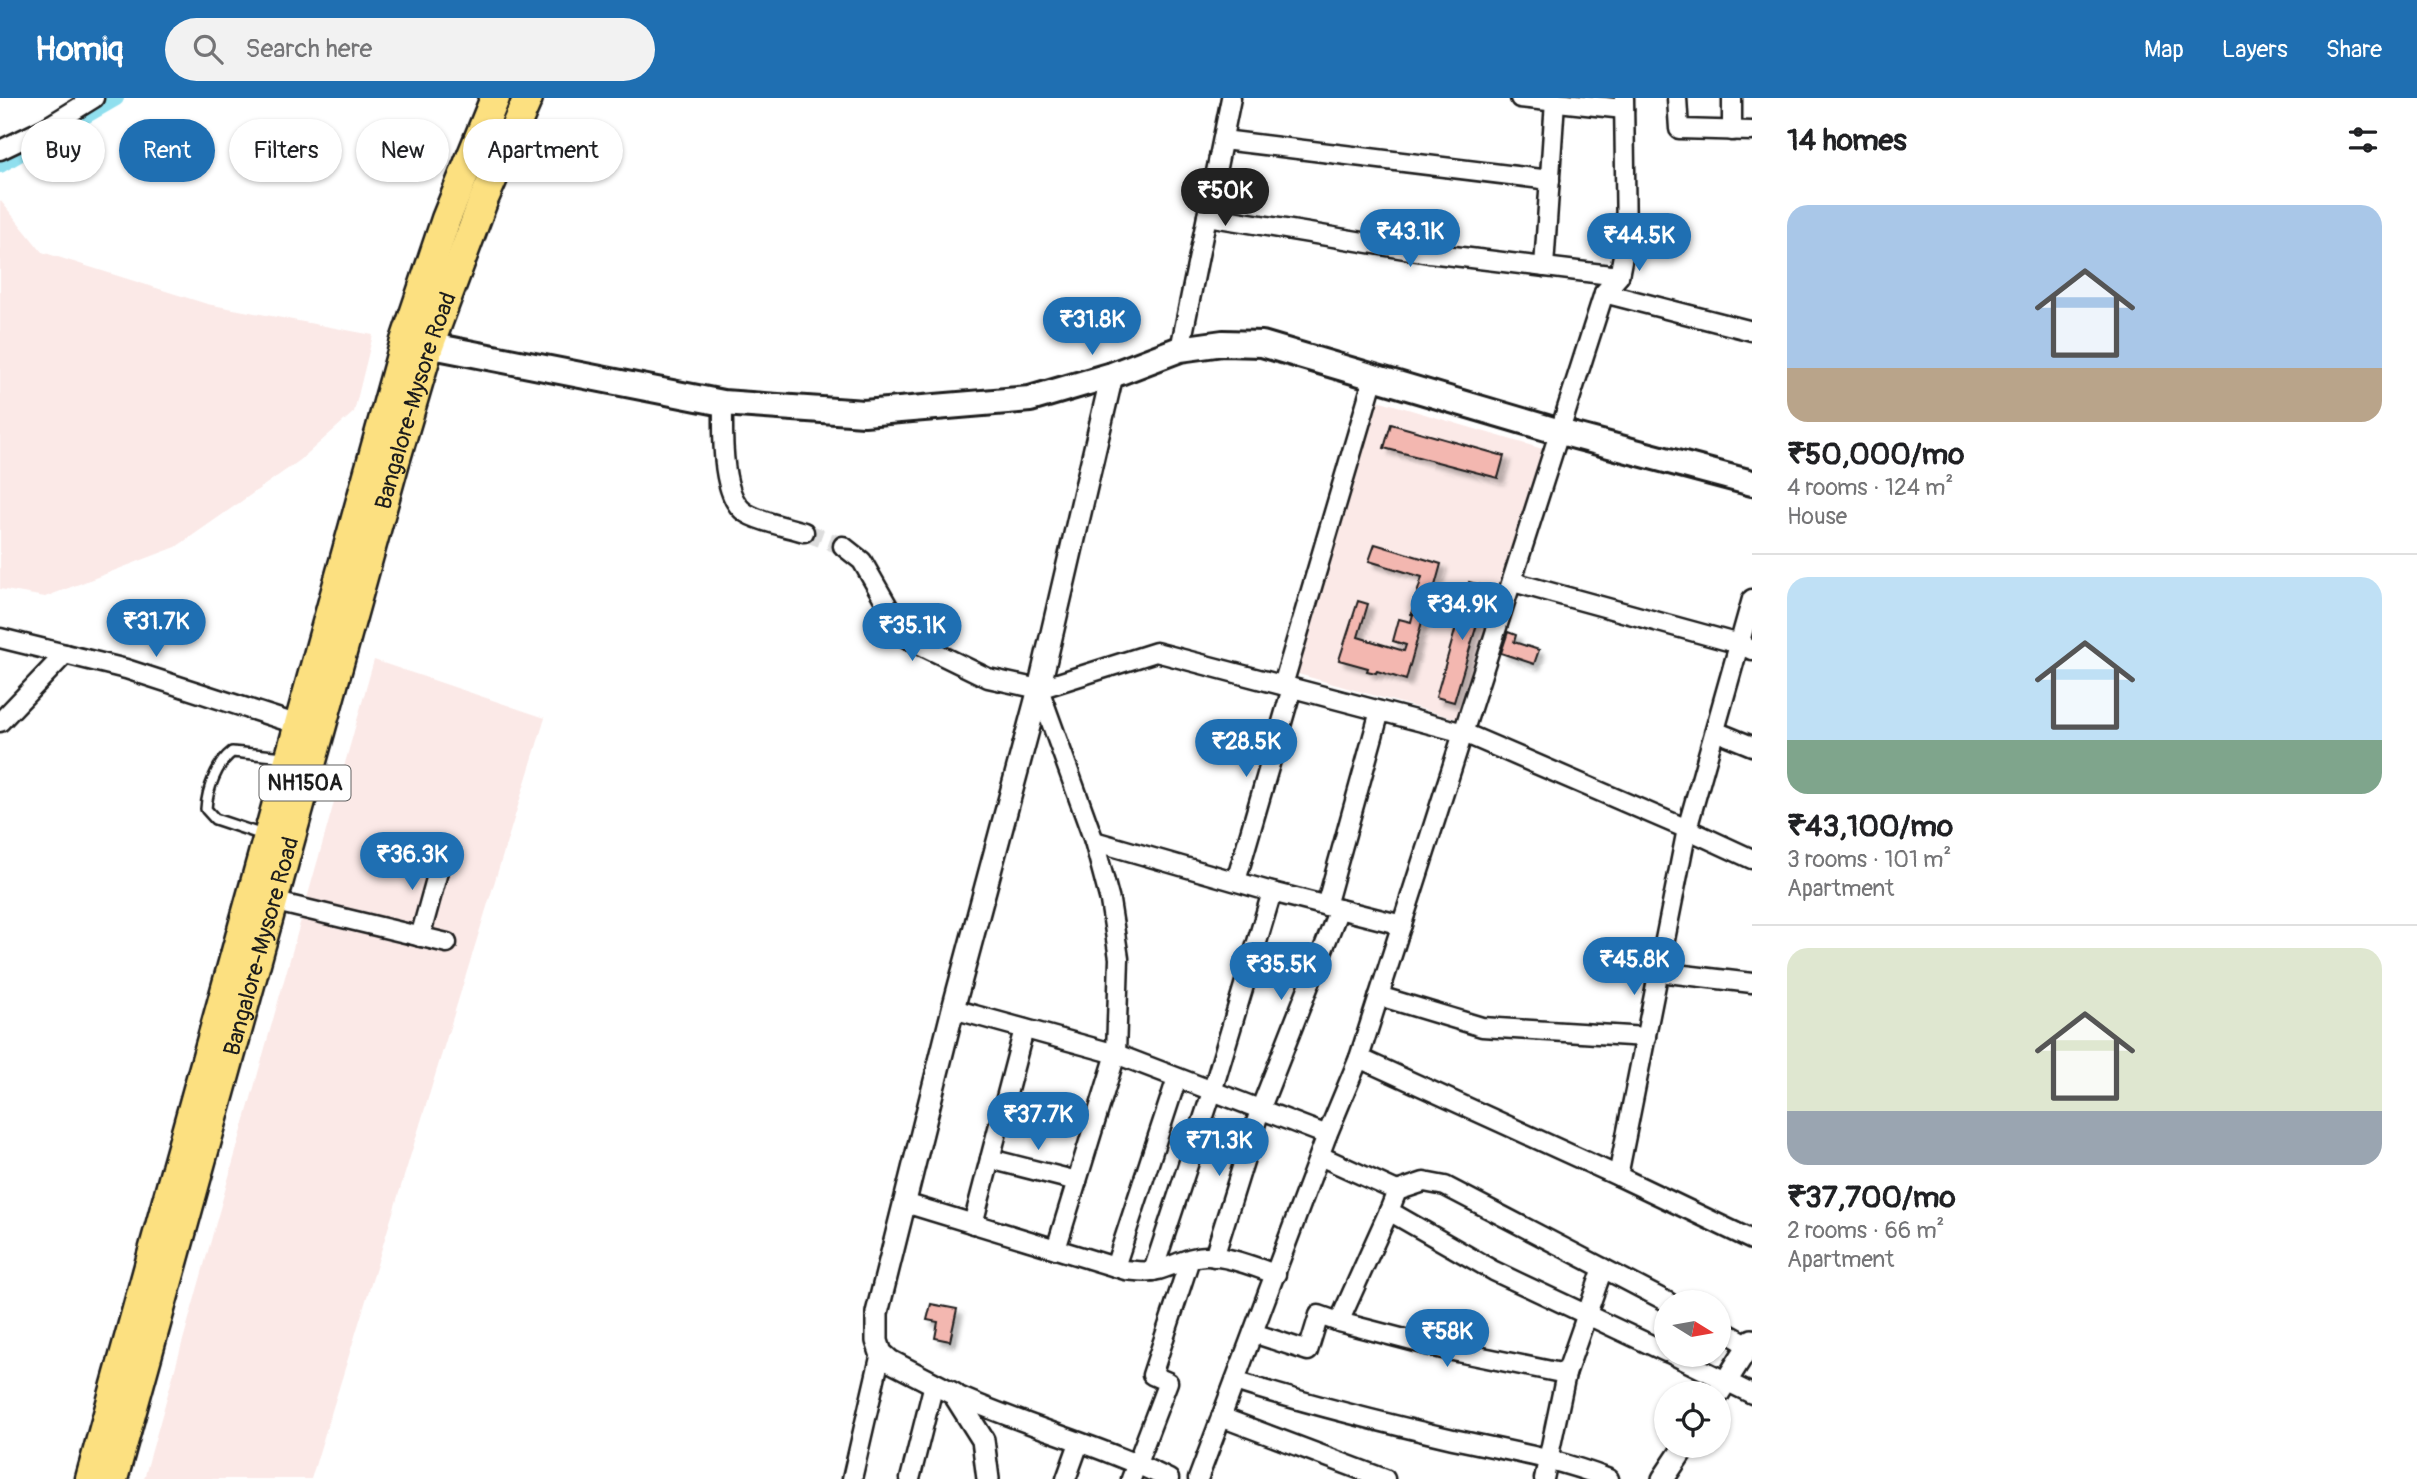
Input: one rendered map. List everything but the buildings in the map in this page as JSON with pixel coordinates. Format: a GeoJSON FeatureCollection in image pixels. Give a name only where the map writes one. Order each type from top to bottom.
{"type":"FeatureCollection","features":[{"type":"Feature","properties":{"kind":"highway","name":"Bangalore-Mysore Road"},"geometry":{"type":"LineString","coordinates":[[90,1479],[268,836],[300,760],[394,465],[442,231],[495,98]]}},
{"type":"Feature","properties":{"kind":"highway","name":"Bangalore-Mysore Road"},"geometry":{"type":"LineString","coordinates":[[113,1479],[272,901],[300,760],[299,725],[417,344],[528,98]]}},
{"type":"Feature","properties":{"kind":"main road"},"geometry":{"type":"LineString","coordinates":[[417,344],[723,403],[864,413],[1030,399],[1112,375],[1180,349],[1223,343],[1262,344],[1560,432],[1752,483]]}},
{"type":"Feature","properties":{"kind":"street"},"geometry":{"type":"LineString","coordinates":[[0,150],[44,129],[94,98]]}},
{"type":"Feature","properties":{"kind":"street"},"geometry":{"type":"LineString","coordinates":[[1180,349],[1231,98]]}},
{"type":"Feature","properties":{"kind":"street"},"geometry":{"type":"LineString","coordinates":[[1198,1479],[1327,1135],[1359,1058],[1604,293],[1619,276],[1626,240],[1624,103],[1555,102],[1520,98]]}},
{"type":"Feature","properties":{"kind":"street"},"geometry":{"type":"LineString","coordinates":[[1677,98],[1679,129],[1752,131]]}},
{"type":"Feature","properties":{"kind":"street"},"geometry":{"type":"LineString","coordinates":[[1732,98],[1732,131]]}},
{"type":"Feature","properties":{"kind":"street"},"geometry":{"type":"LineString","coordinates":[[1544,267],[1555,102]]}},
{"type":"Feature","properties":{"kind":"street"},"geometry":{"type":"LineString","coordinates":[[1223,140],[1550,180]]}},
{"type":"Feature","properties":{"kind":"street"},"geometry":{"type":"LineString","coordinates":[[1207,216],[1429,253],[1619,276]]}},
{"type":"Feature","properties":{"kind":"street"},"geometry":{"type":"LineString","coordinates":[[1604,293],[1752,331]]}},
{"type":"Feature","properties":{"kind":"street"},"geometry":{"type":"LineString","coordinates":[[1112,375],[1039,689],[953,1009],[877,1313],[877,1341],[881,1353],[890,1362],[954,1394],[1079,1443],[1134,1471],[1169,1479]]}},
{"type":"Feature","properties":{"kind":"street"},"geometry":{"type":"LineString","coordinates":[[1236,881],[1374,377]]}},
{"type":"Feature","properties":{"kind":"street"},"geometry":{"type":"LineString","coordinates":[[723,403],[724,455],[734,503],[747,514],[804,532]]}},
{"type":"Feature","properties":{"kind":"street"},"geometry":{"type":"LineString","coordinates":[[843,546],[862,561],[906,638],[988,678],[1039,689],[1156,652],[1464,733],[1752,859]]}},
{"type":"Feature","properties":{"kind":"street"},"geometry":{"type":"LineString","coordinates":[[1513,582],[1746,647]]}},
{"type":"Feature","properties":{"kind":"street"},"geometry":{"type":"LineString","coordinates":[[1618,1176],[1687,829],[1715,731],[1746,647],[1752,598]]}},
{"type":"Feature","properties":{"kind":"street"},"geometry":{"type":"LineString","coordinates":[[0,638],[126,669],[299,725]]}},
{"type":"Feature","properties":{"kind":"street"},"geometry":{"type":"LineString","coordinates":[[0,722],[65,654]]}},
{"type":"Feature","properties":{"kind":"street"},"geometry":{"type":"LineString","coordinates":[[1039,689],[1094,841],[1110,901],[1119,958],[1116,1054],[1056,1249]]}},
{"type":"Feature","properties":{"kind":"street"},"geometry":{"type":"LineString","coordinates":[[1214,1257],[1260,1110],[1333,907],[1380,711]]}},
{"type":"Feature","properties":{"kind":"street"},"geometry":{"type":"LineString","coordinates":[[1715,731],[1752,746]]}},
{"type":"Feature","properties":{"kind":"street"},"geometry":{"type":"LineString","coordinates":[[1094,841],[1272,892],[1402,925]]}},
{"type":"Feature","properties":{"kind":"street"},"geometry":{"type":"LineString","coordinates":[[420,937],[442,857]]}},
{"type":"Feature","properties":{"kind":"street"},"geometry":{"type":"LineString","coordinates":[[1153,1271],[1212,1091],[1272,892]]}},
{"type":"Feature","properties":{"kind":"street"},"geometry":{"type":"LineString","coordinates":[[272,901],[447,943]]}},
{"type":"Feature","properties":{"kind":"street"},"geometry":{"type":"LineString","coordinates":[[1659,972],[1752,983]]}},
{"type":"Feature","properties":{"kind":"street"},"geometry":{"type":"LineString","coordinates":[[1378,996],[1482,1027],[1646,1037]]}},
{"type":"Feature","properties":{"kind":"street"},"geometry":{"type":"LineString","coordinates":[[953,1009],[1116,1054],[1327,1135]]}},
{"type":"Feature","properties":{"kind":"street"},"geometry":{"type":"LineString","coordinates":[[973,1224],[1024,1029]]}},
{"type":"Feature","properties":{"kind":"street"},"geometry":{"type":"LineString","coordinates":[[1359,1058],[1752,1240]]}},
{"type":"Feature","properties":{"kind":"street"},"geometry":{"type":"LineString","coordinates":[[1115,1267],[1177,1078]]}},
{"type":"Feature","properties":{"kind":"street"},"geometry":{"type":"LineString","coordinates":[[1320,1156],[1397,1191],[1424,1182],[1446,1186],[1654,1295]]}},
{"type":"Feature","properties":{"kind":"street"},"geometry":{"type":"LineString","coordinates":[[990,1159],[1077,1181]]}},
{"type":"Feature","properties":{"kind":"street"},"geometry":{"type":"LineString","coordinates":[[1339,1322],[1397,1191]]}},
{"type":"Feature","properties":{"kind":"street"},"geometry":{"type":"LineString","coordinates":[[905,1203],[1115,1267],[1153,1271],[1206,1256],[1276,1274]]}},
{"type":"Feature","properties":{"kind":"street"},"geometry":{"type":"LineString","coordinates":[[1389,1211],[1494,1271],[1654,1347]]}},
{"type":"Feature","properties":{"kind":"street"},"geometry":{"type":"LineString","coordinates":[[1134,1471],[1168,1382],[1152,1375],[1190,1259]]}},
{"type":"Feature","properties":{"kind":"street"},"geometry":{"type":"LineString","coordinates":[[1544,1479],[1566,1374],[1603,1268]]}},
{"type":"Feature","properties":{"kind":"street"},"geometry":{"type":"LineString","coordinates":[[1253,1333],[1308,1351],[1319,1315],[1443,1349],[1566,1374]]}},
{"type":"Feature","properties":{"kind":"street"},"geometry":{"type":"LineString","coordinates":[[1727,1381],[1751,1343],[1731,1334]]}},
{"type":"Feature","properties":{"kind":"street"},"geometry":{"type":"LineString","coordinates":[[852,1479],[881,1353]]}},
{"type":"Feature","properties":{"kind":"street"},"geometry":{"type":"LineString","coordinates":[[1691,1367],[1714,1381]]}},
{"type":"Feature","properties":{"kind":"street"},"geometry":{"type":"LineString","coordinates":[[1235,1381],[1396,1426],[1549,1460],[1609,1479]]}},
{"type":"Feature","properties":{"kind":"street"},"geometry":{"type":"LineString","coordinates":[[910,1479],[934,1384]]}},
{"type":"Feature","properties":{"kind":"street"},"geometry":{"type":"LineString","coordinates":[[1731,1389],[1752,1394]]}},
{"type":"Feature","properties":{"kind":"street"},"geometry":{"type":"LineString","coordinates":[[954,1394],[983,1440],[988,1479]]}},
{"type":"Feature","properties":{"kind":"street"},"geometry":{"type":"LineString","coordinates":[[1222,1417],[1385,1479]]}},
{"type":"Feature","properties":{"kind":"street"},"geometry":{"type":"LineString","coordinates":[[1066,1479],[1079,1443]]}},
{"type":"Feature","properties":{"kind":"street"},"geometry":{"type":"LineString","coordinates":[[1663,1479],[1677,1458]]}},
{"type":"Feature","properties":{"kind":"lane"},"geometry":{"type":"LineString","coordinates":[[268,836],[215,819],[206,808],[220,764],[232,752],[300,760]]}},
{"type":"Feature","properties":{"kind":"shaded area"},"geometry":{"type":"Polygon","coordinates":[[[0,200],[42,252],[207,304],[373,335],[354,412],[299,461],[176,547],[45,597],[0,589],[0,200]]]}},
{"type":"Feature","properties":{"kind":"shaded area"},"geometry":{"type":"Polygon","coordinates":[[[1374,399],[1546,450],[1461,720],[1291,672],[1374,399]]]}},
{"type":"Feature","properties":{"kind":"shaded area"},"geometry":{"type":"Polygon","coordinates":[[[374,660],[545,718],[311,1479],[144,1479],[374,660]]]}},
{"type":"Feature","properties":{"kind":"waterway"},"geometry":{"type":"LineString","coordinates":[[0,165],[116,98]]}},
{"type":"Feature","properties":{"kind":"tunnel"},"geometry":{"type":"LineString","coordinates":[[804,532],[843,546]]}}]}
